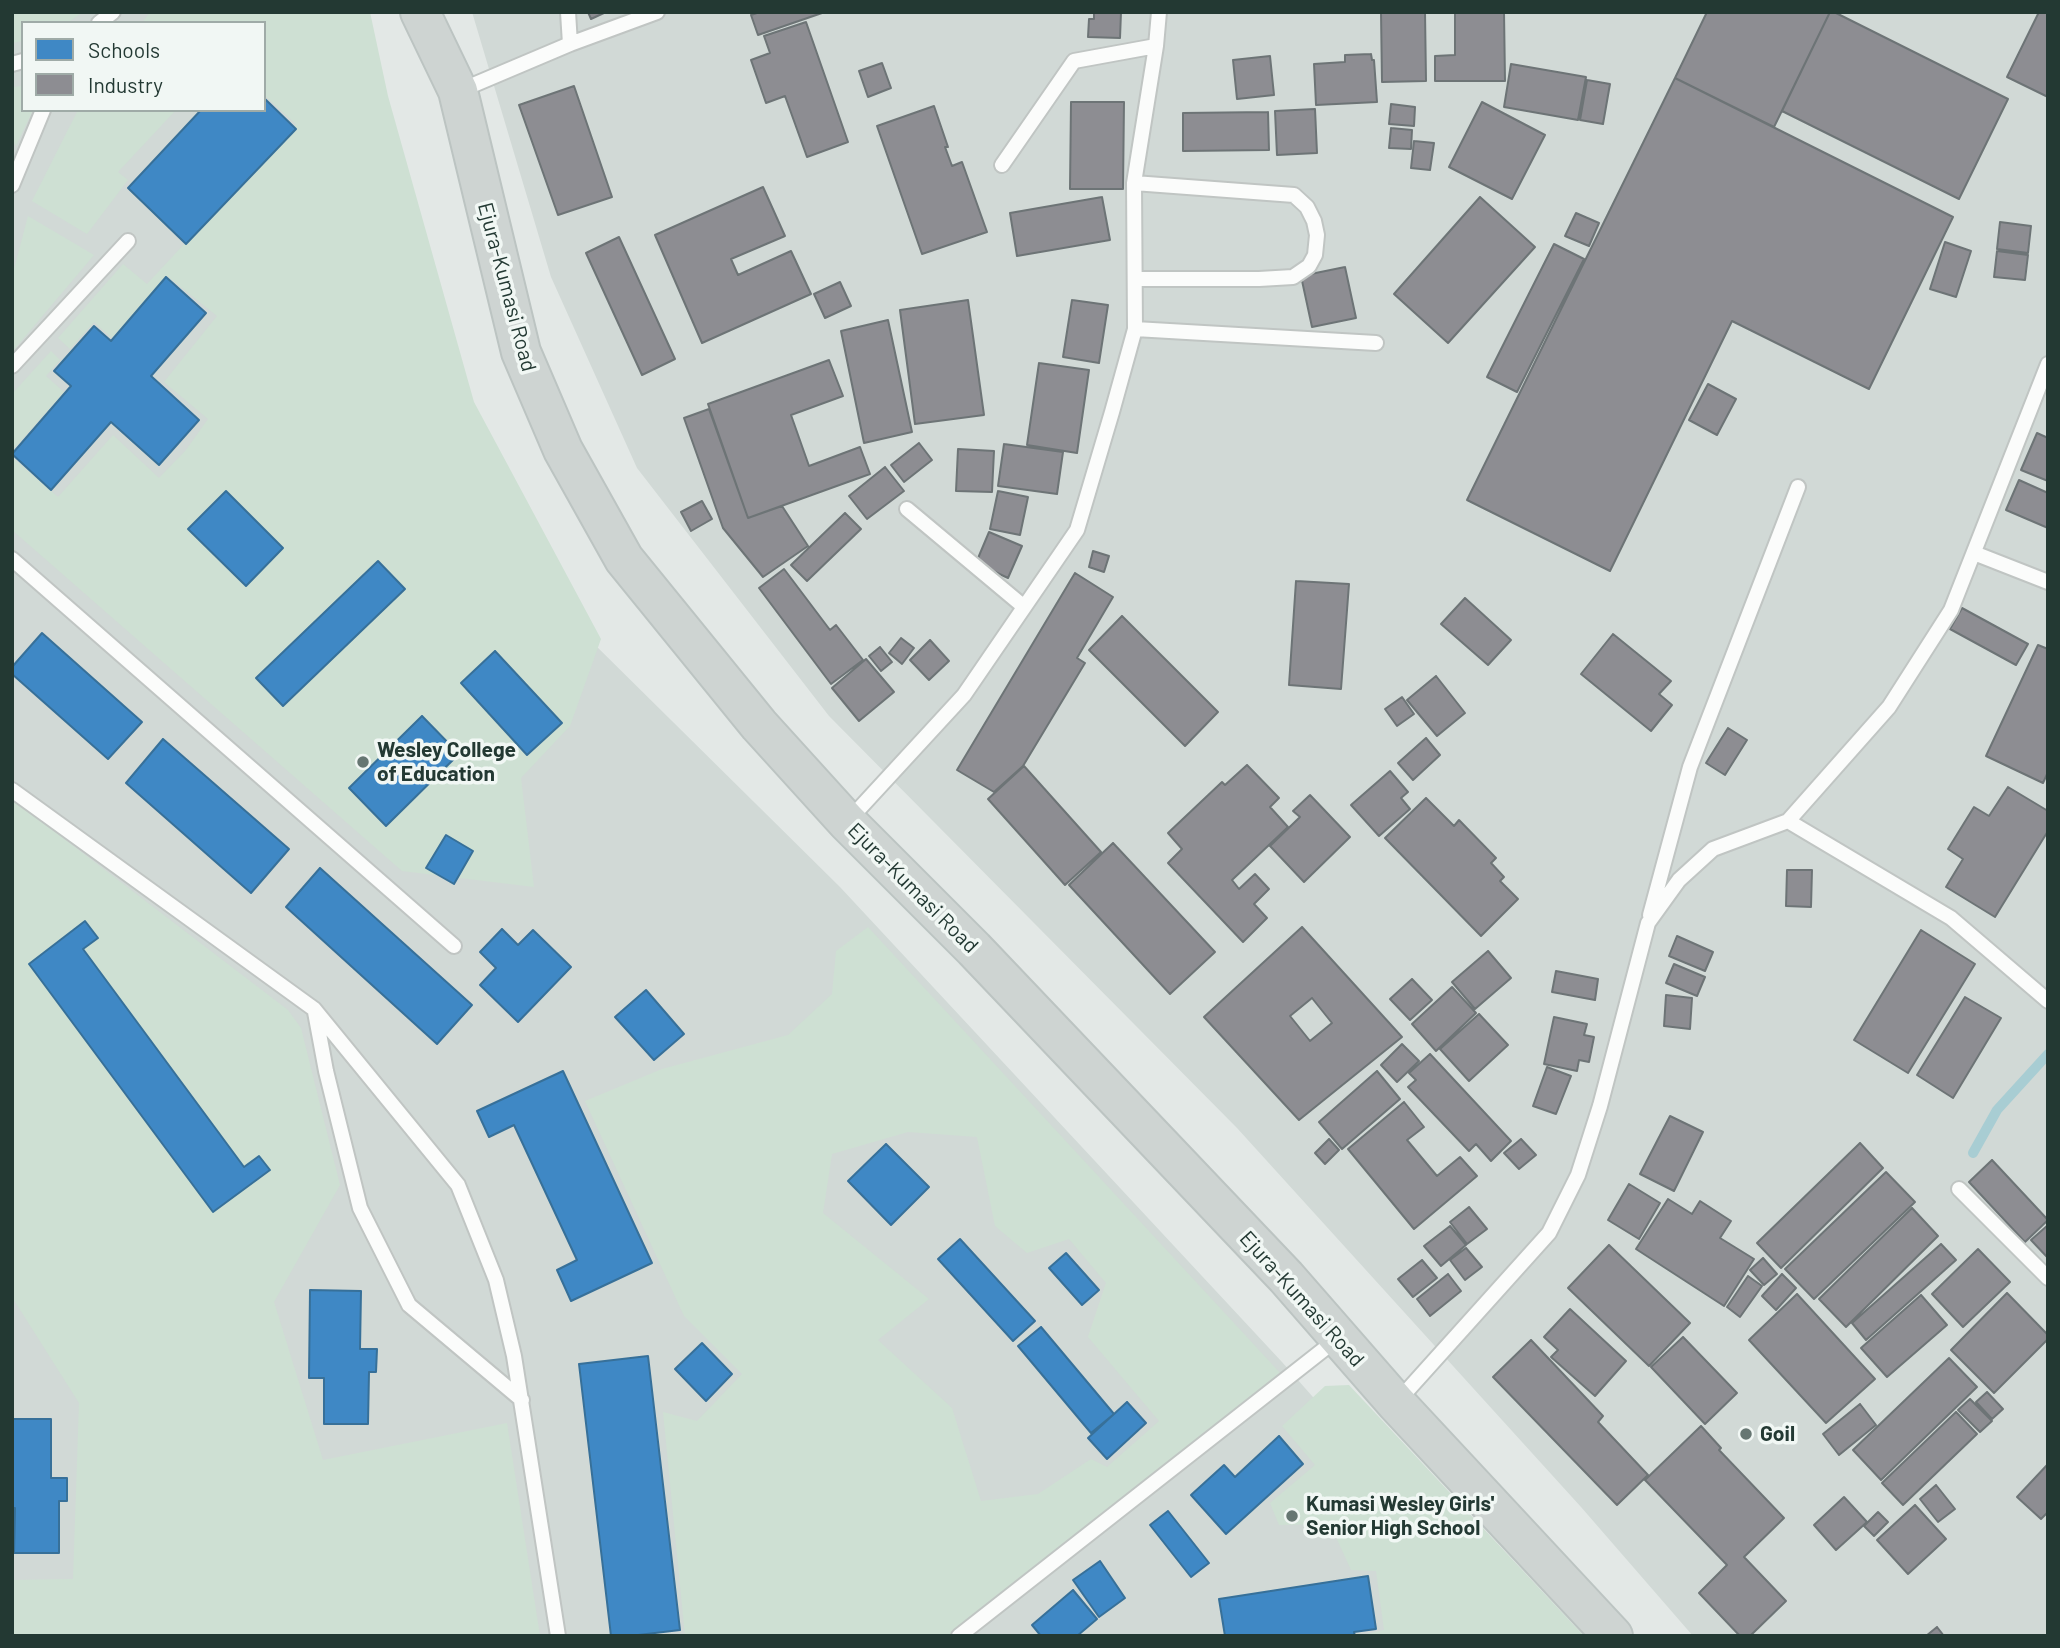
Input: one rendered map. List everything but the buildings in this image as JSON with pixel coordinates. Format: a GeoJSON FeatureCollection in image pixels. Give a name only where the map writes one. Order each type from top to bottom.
{"type":"FeatureCollection","features":[{"type":"Feature","properties":{"kind":"main road","name":"Ejura-Kumasi Road"},"geometry":{"type":"LineString","coordinates":[[420,12],[458,91],[521,352],[563,450],[624,559],[760,725],[847,822],[974,949],[1286,1278],[1396,1403],[1613,1636]]}},
{"type":"Feature","properties":{"kind":"lane"},"geometry":{"type":"LineString","coordinates":[[568,12],[570,44]]}},
{"type":"Feature","properties":{"kind":"lane"},"geometry":{"type":"LineString","coordinates":[[458,91],[570,44],[657,12]]}},
{"type":"Feature","properties":{"kind":"lane"},"geometry":{"type":"LineString","coordinates":[[847,822],[964,695],[1077,530],[1135,329],[1134,183],[1159,12]]}},
{"type":"Feature","properties":{"kind":"lane"},"geometry":{"type":"LineString","coordinates":[[1002,165],[1074,61],[1156,46]]}},
{"type":"Feature","properties":{"kind":"lane"},"geometry":{"type":"LineString","coordinates":[[12,185],[42,112]]}},
{"type":"Feature","properties":{"kind":"lane"},"geometry":{"type":"LineString","coordinates":[[1134,183],[1294,195],[1307,206],[1317,235],[1315,254],[1309,266],[1293,276],[1259,279],[1135,279]]}},
{"type":"Feature","properties":{"kind":"lane"},"geometry":{"type":"LineString","coordinates":[[12,366],[128,240]]}},
{"type":"Feature","properties":{"kind":"lane"},"geometry":{"type":"LineString","coordinates":[[1135,329],[1376,343]]}},
{"type":"Feature","properties":{"kind":"lane"},"geometry":{"type":"LineString","coordinates":[[1648,923],[1679,880],[1713,849],[1788,821],[1889,708],[1951,610],[2048,364]]}},
{"type":"Feature","properties":{"kind":"lane"},"geometry":{"type":"LineString","coordinates":[[1396,1403],[1549,1233],[1578,1175],[1600,1106],[1690,766],[1798,487]]}},
{"type":"Feature","properties":{"kind":"lane"},"geometry":{"type":"LineString","coordinates":[[907,509],[1023,606]]}},
{"type":"Feature","properties":{"kind":"lane"},"geometry":{"type":"LineString","coordinates":[[1974,553],[2048,582]]}},
{"type":"Feature","properties":{"kind":"lane"},"geometry":{"type":"LineString","coordinates":[[12,559],[454,946]]}},
{"type":"Feature","properties":{"kind":"lane"},"geometry":{"type":"LineString","coordinates":[[12,790],[314,1009],[458,1185],[496,1280],[514,1356],[558,1636]]}},
{"type":"Feature","properties":{"kind":"lane"},"geometry":{"type":"LineString","coordinates":[[1788,821],[1951,918],[2048,1001]]}},
{"type":"Feature","properties":{"kind":"lane"},"geometry":{"type":"LineString","coordinates":[[314,1009],[326,1072],[360,1208],[409,1305],[522,1400]]}},
{"type":"Feature","properties":{"kind":"lane"},"geometry":{"type":"LineString","coordinates":[[1959,1189],[2048,1278]]}},
{"type":"Feature","properties":{"kind":"lane"},"geometry":{"type":"LineString","coordinates":[[959,1636],[1338,1339]]}},
{"type":"Feature","properties":{"kind":"shaded area","name":"Wesley College of Education"},"geometry":{"type":"Polygon","coordinates":[[[12,12],[359,12],[462,388],[587,637],[840,887],[1282,1362],[1524,1636],[12,1636],[12,12]]]}},
{"type":"Feature","properties":{"kind":"shaded area"},"geometry":{"type":"Polygon","coordinates":[[[472,12],[2048,12],[2048,1636],[1693,1636],[1581,1507],[1237,1128],[829,716],[637,468],[551,277],[472,12]]]}},
{"type":"Feature","properties":{"kind":"green space"},"geometry":{"type":"Polygon","coordinates":[[[12,12],[83,12],[70,21],[21,21],[21,41],[12,43],[12,12]]]}},
{"type":"Feature","properties":{"kind":"green space"},"geometry":{"type":"Polygon","coordinates":[[[150,12],[370,12],[388,96],[474,402],[601,639],[570,726],[521,778],[534,887],[402,871],[12,530],[12,457],[58,497],[113,435],[159,478],[186,450],[208,419],[164,382],[217,316],[167,276],[112,338],[94,322],[70,349],[58,338],[123,264],[147,284],[296,124],[266,97],[266,21],[143,21],[150,12]]]}},
{"type":"Feature","properties":{"kind":"green space"},"geometry":{"type":"Polygon","coordinates":[[[21,86],[21,112],[32,112],[16,146],[12,139],[12,87],[21,86]]]}},
{"type":"Feature","properties":{"kind":"green space"},"geometry":{"type":"Polygon","coordinates":[[[77,112],[174,112],[118,172],[128,180],[87,234],[32,201],[77,112]]]}},
{"type":"Feature","properties":{"kind":"green space"},"geometry":{"type":"Polygon","coordinates":[[[28,216],[94,255],[12,352],[12,277],[28,216]]]}},
{"type":"Feature","properties":{"kind":"green space"},"geometry":{"type":"Polygon","coordinates":[[[51,351],[60,360],[46,376],[64,392],[12,451],[12,394],[51,351]]]}},
{"type":"Feature","properties":{"kind":"green space"},"geometry":{"type":"Polygon","coordinates":[[[12,799],[288,1010],[301,1028],[340,1185],[274,1302],[323,1460],[507,1423],[540,1636],[12,1636],[12,1580],[73,1579],[79,1403],[12,1297],[12,799]]]}},
{"type":"Feature","properties":{"kind":"green space"},"geometry":{"type":"Polygon","coordinates":[[[868,927],[1282,1375],[948,1636],[685,1636],[663,1412],[697,1421],[742,1374],[684,1316],[585,1101],[662,1069],[788,1035],[832,994],[836,951],[868,927]],[[908,1132],[832,1154],[823,1213],[929,1299],[878,1340],[952,1408],[981,1501],[1038,1494],[1091,1459],[1107,1467],[1159,1421],[1088,1337],[1106,1283],[1069,1239],[1027,1253],[995,1226],[977,1137],[908,1132]]]}},
{"type":"Feature","properties":{"kind":"green space"},"geometry":{"type":"Polygon","coordinates":[[[1349,1385],[1584,1636],[1358,1636],[1384,1630],[1376,1571],[1351,1570],[1330,1524],[1279,1525],[1270,1503],[1315,1465],[1282,1426],[1325,1386],[1349,1385]]]}},
{"type":"Feature","properties":{"kind":"waterway"},"geometry":{"type":"LineString","coordinates":[[1973,1153],[1997,1110],[2048,1054]]}},
{"type":"Feature","properties":{"kind":"place","name":"Wesley College of Education"},"geometry":{"type":"Point","coordinates":[363,762]}},
{"type":"Feature","properties":{"kind":"place","name":"Goil"},"geometry":{"type":"Point","coordinates":[1746,1434]}},
{"type":"Feature","properties":{"kind":"place","name":"Kumasi Wesley Girls' Senior High School"},"geometry":{"type":"Point","coordinates":[1292,1516]}}]}
